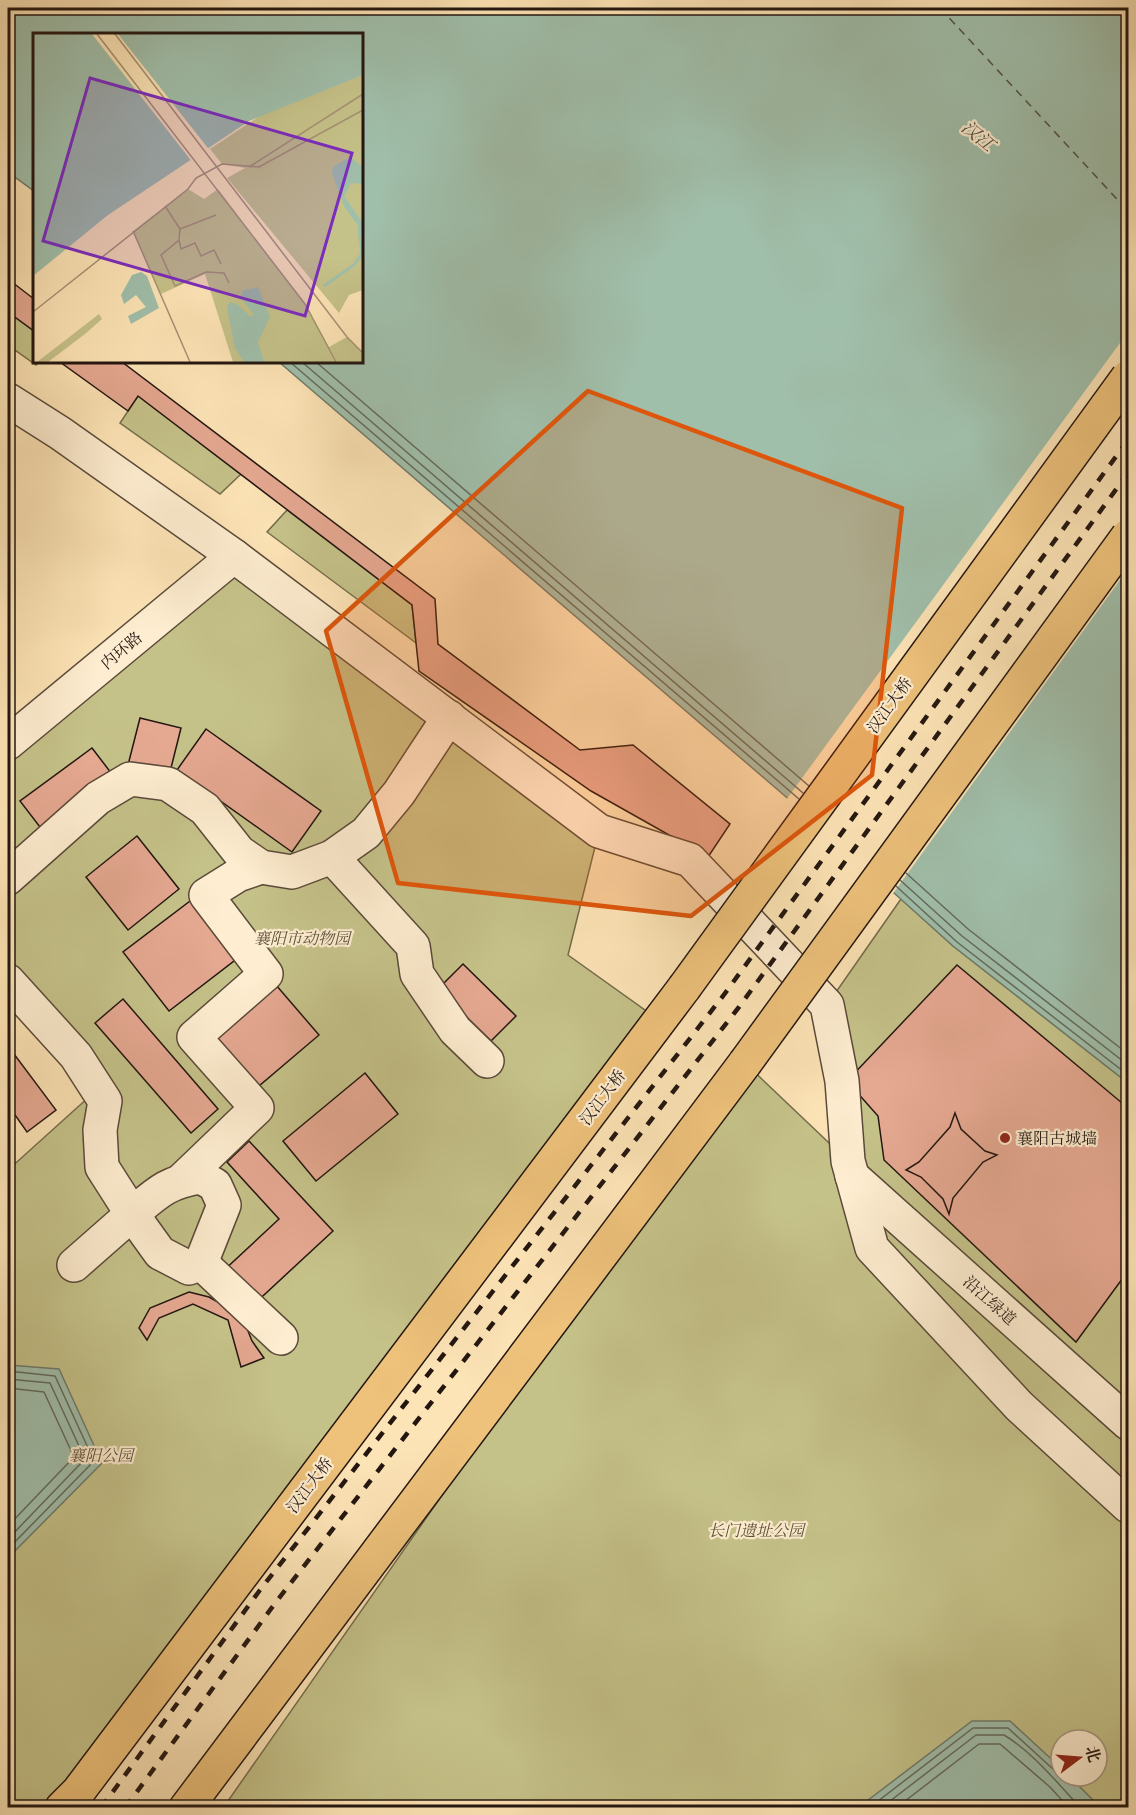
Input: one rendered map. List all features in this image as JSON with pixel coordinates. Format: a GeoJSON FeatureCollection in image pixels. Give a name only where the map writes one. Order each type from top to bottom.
{"type":"FeatureCollection","features":[{"type":"Feature","properties":{"kind":"main road","name":"汉江大桥"},"geometry":{"type":"LineString","coordinates":[[63,1808],[78,1792],[684,988],[1128,377]]}},
{"type":"Feature","properties":{"kind":"main road"},"geometry":{"type":"LineString","coordinates":[[186,1808],[745,1063],[1128,536]]}},
{"type":"Feature","properties":{"kind":"street"},"geometry":{"type":"LineString","coordinates":[[8,400],[234,556],[599,831],[690,860],[826,1005],[842,1081],[848,1161],[872,1248],[1019,1406],[1128,1506]]}},
{"type":"Feature","properties":{"kind":"street","name":"内环路"},"geometry":{"type":"LineString","coordinates":[[8,743],[234,556]]}},
{"type":"Feature","properties":{"kind":"street"},"geometry":{"type":"LineString","coordinates":[[8,878],[98,798],[130,779],[168,784],[205,809],[239,852],[261,867],[292,872],[332,857],[366,833],[399,793],[449,717]]}},
{"type":"Feature","properties":{"kind":"street"},"geometry":{"type":"LineString","coordinates":[[332,857],[413,946],[417,974],[455,1030],[487,1061]]}},
{"type":"Feature","properties":{"kind":"street"},"geometry":{"type":"LineString","coordinates":[[182,1180],[257,1108],[194,1037],[266,974],[206,895],[238,876],[261,867]]}},
{"type":"Feature","properties":{"kind":"street"},"geometry":{"type":"LineString","coordinates":[[8,981],[76,1056],[105,1101],[100,1130],[102,1167],[132,1214],[160,1253],[189,1268],[201,1263],[224,1205],[216,1185],[201,1177],[165,1186],[132,1214],[74,1264]]}},
{"type":"Feature","properties":{"kind":"street","name":"沿江绿道"},"geometry":{"type":"LineString","coordinates":[[852,1176],[1128,1423]]}},
{"type":"Feature","properties":{"kind":"street"},"geometry":{"type":"LineString","coordinates":[[201,1263],[280,1338]]}},
{"type":"Feature","properties":{"kind":"highlighted area"},"geometry":{"type":"Polygon","coordinates":[[[588,391],[902,508],[872,775],[691,916],[398,883],[326,631],[588,391]]]}},
{"type":"Feature","properties":{"kind":"green space"},"geometry":{"type":"Polygon","coordinates":[[[8,312],[33,330],[33,363],[8,345],[8,312]]]}},
{"type":"Feature","properties":{"kind":"green space"},"geometry":{"type":"Polygon","coordinates":[[[138,396],[241,474],[220,494],[120,423],[138,396]]]}},
{"type":"Feature","properties":{"kind":"green space"},"geometry":{"type":"Polygon","coordinates":[[[287,510],[412,605],[416,643],[267,532],[287,510]]]}},
{"type":"Feature","properties":{"kind":"green space","name":"襄阳市动物园"},"geometry":{"type":"Polygon","coordinates":[[[234,556],[599,831],[568,955],[659,1020],[62,1807],[8,1807],[8,1170],[90,1096],[8,1000],[8,743],[234,556]]]}},
{"type":"Feature","properties":{"kind":"green space","name":"长门遗址公园"},"geometry":{"type":"Polygon","coordinates":[[[901,899],[953,946],[1128,1083],[1128,1807],[223,1808],[745,1063],[847,1160],[827,1005],[901,899]]]}},
{"type":"Feature","properties":{"kind":"water","name":"汉江"},"geometry":{"type":"Polygon","coordinates":[[[8,8],[1128,8],[1128,1083],[953,946],[806,814],[280,363],[363,363],[363,33],[33,33],[33,190],[8,172],[8,8]]]}},
{"type":"Feature","properties":{"kind":"water"},"geometry":{"type":"Polygon","coordinates":[[[8,1365],[59,1369],[102,1463],[8,1558],[8,1365]]]}},
{"type":"Feature","properties":{"kind":"water"},"geometry":{"type":"Polygon","coordinates":[[[972,1721],[1010,1721],[1049,1757],[1049,1788],[1081,1788],[1100,1807],[859,1807],[972,1721]]]}},
{"type":"Feature","properties":{"kind":"pier"},"geometry":{"type":"Polygon","coordinates":[[[1128,332],[1128,569],[892,895],[786,800],[1128,332]]]}},
{"type":"Feature","properties":{"kind":"building"},"geometry":{"type":"Polygon","coordinates":[[[8,279],[33,298],[33,330],[8,312],[8,279]]]}},
{"type":"Feature","properties":{"kind":"building"},"geometry":{"type":"Polygon","coordinates":[[[61,363],[123,363],[435,599],[438,644],[580,750],[633,745],[730,824],[708,857],[591,791],[419,671],[412,605],[138,396],[128,411],[61,363]]]}},
{"type":"Feature","properties":{"kind":"building"},"geometry":{"type":"Polygon","coordinates":[[[140,718],[181,728],[169,776],[128,765],[140,718]]]}},
{"type":"Feature","properties":{"kind":"building"},"geometry":{"type":"Polygon","coordinates":[[[206,729],[321,811],[292,852],[177,770],[206,729]]]}},
{"type":"Feature","properties":{"kind":"building"},"geometry":{"type":"Polygon","coordinates":[[[92,748],[115,778],[43,831],[20,801],[92,748]]]}},
{"type":"Feature","properties":{"kind":"building"},"geometry":{"type":"Polygon","coordinates":[[[137,836],[179,889],[128,930],[86,877],[137,836]]]}},
{"type":"Feature","properties":{"kind":"building"},"geometry":{"type":"Polygon","coordinates":[[[198,895],[243,954],[169,1011],[123,952],[198,895]]]}},
{"type":"Feature","properties":{"kind":"building"},"geometry":{"type":"Polygon","coordinates":[[[463,964],[516,1016],[491,1041],[438,989],[463,964]]]}},
{"type":"Feature","properties":{"kind":"building","name":"襄阳古城墙"},"geometry":{"type":"Polygon","coordinates":[[[957,965],[1128,1108],[1128,1271],[1076,1342],[884,1160],[878,1116],[847,1081],[957,965]]]}},
{"type":"Feature","properties":{"kind":"building"},"geometry":{"type":"Polygon","coordinates":[[[276,985],[319,1035],[252,1092],[209,1042],[276,985]]]}},
{"type":"Feature","properties":{"kind":"building"},"geometry":{"type":"Polygon","coordinates":[[[123,999],[218,1109],[191,1133],[95,1023],[123,999]]]}},
{"type":"Feature","properties":{"kind":"building"},"geometry":{"type":"Polygon","coordinates":[[[8,1046],[56,1110],[27,1132],[8,1105],[8,1046]]]}},
{"type":"Feature","properties":{"kind":"building"},"geometry":{"type":"Polygon","coordinates":[[[365,1073],[398,1114],[316,1181],[283,1141],[365,1073]]]}},
{"type":"Feature","properties":{"kind":"building"},"geometry":{"type":"Polygon","coordinates":[[[955,1113],[961,1129],[985,1151],[997,1155],[983,1162],[953,1198],[949,1214],[943,1199],[921,1177],[906,1170],[919,1162],[950,1127],[955,1113]]]}},
{"type":"Feature","properties":{"kind":"building"},"geometry":{"type":"Polygon","coordinates":[[[249,1141],[333,1231],[252,1306],[221,1273],[279,1219],[227,1162],[249,1141]]]}},
{"type":"Feature","properties":{"kind":"building"},"geometry":{"type":"Polygon","coordinates":[[[189,1292],[209,1297],[234,1311],[244,1321],[252,1341],[264,1358],[241,1367],[228,1320],[193,1304],[159,1318],[147,1340],[139,1328],[150,1308],[189,1292]]]}},
{"type":"Feature","properties":{"kind":"ferry route"},"geometry":{"type":"LineString","coordinates":[[940,8],[1128,211]]}},
{"type":"Feature","properties":{"kind":"railway"},"geometry":{"type":"LineString","coordinates":[[101,1808],[260,1590],[723,996],[1128,440]]}},
{"type":"Feature","properties":{"kind":"railway"},"geometry":{"type":"LineString","coordinates":[[125,1808],[276,1602],[739,1007],[1128,473]]}},
{"type":"Feature","properties":{"kind":"place","name":"襄阳古城墙"},"geometry":{"type":"Point","coordinates":[1005,1138]}},
{"type":"Feature","properties":{"kind":"park label","name":"襄阳公园"},"geometry":{"type":"Point","coordinates":[101,1455]}}]}
